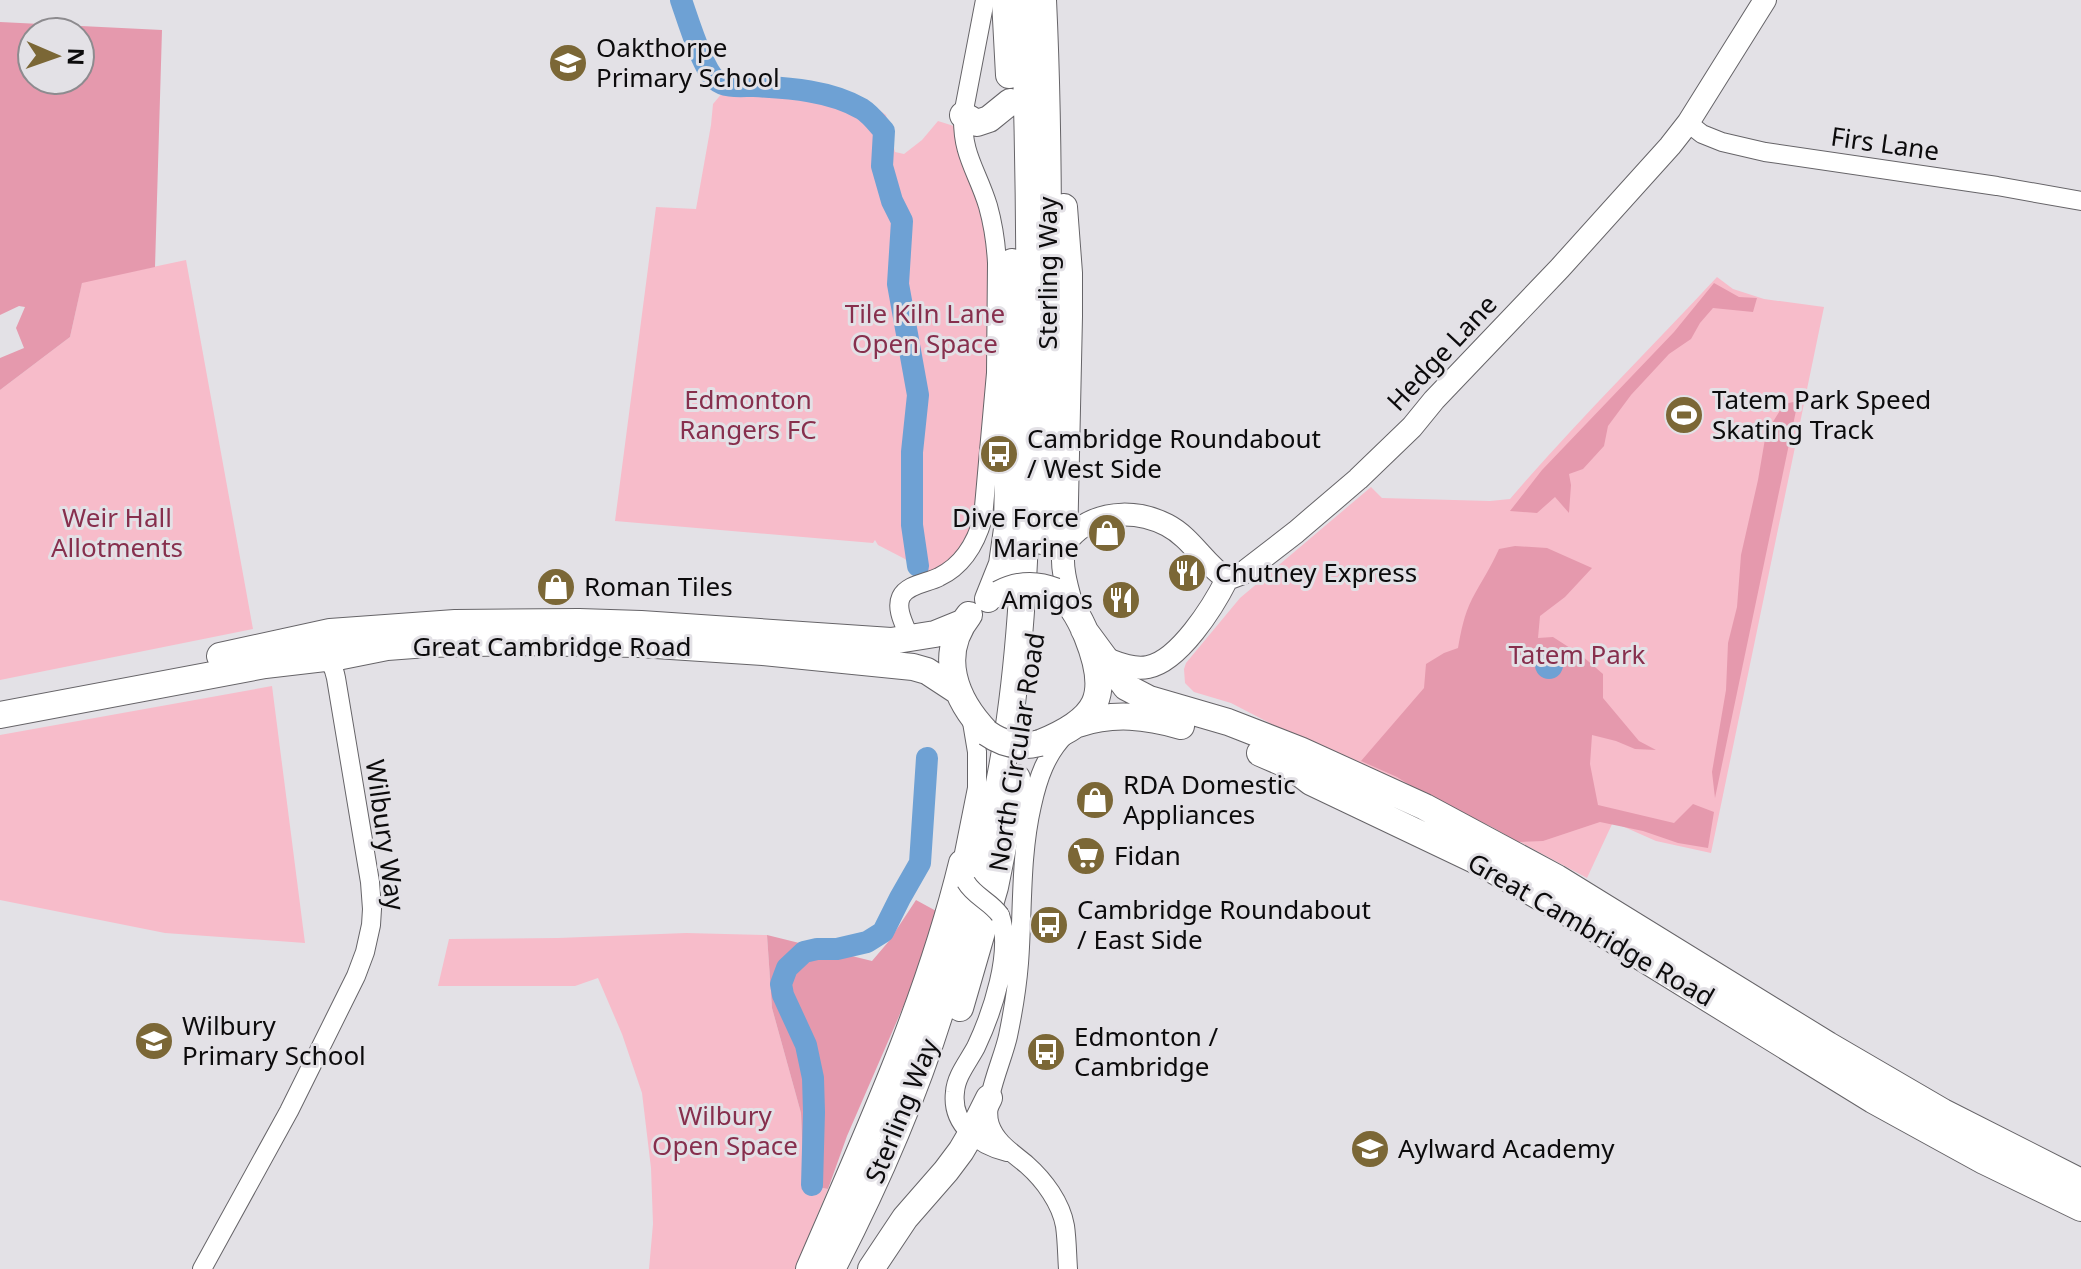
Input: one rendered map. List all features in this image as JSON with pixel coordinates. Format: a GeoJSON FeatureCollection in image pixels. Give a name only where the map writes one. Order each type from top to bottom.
{"type":"FeatureCollection","features":[{"type":"Feature","properties":{"kind":"highway"},"geometry":{"type":"LineString","coordinates":[[993,597],[1005,549],[1009,489],[1012,261],[1005,0]]}},
{"type":"Feature","properties":{"kind":"highway","name":"Sterling Way"},"geometry":{"type":"LineString","coordinates":[[1024,0],[1030,242],[1028,418],[1043,545]]}},
{"type":"Feature","properties":{"kind":"highway"},"geometry":{"type":"LineString","coordinates":[[1043,0],[1047,89],[1060,152],[1069,273],[1069,316],[1043,545]]}},
{"type":"Feature","properties":{"kind":"highway"},"geometry":{"type":"LineString","coordinates":[[963,115],[977,123],[989,119],[1010,102]]}},
{"type":"Feature","properties":{"kind":"highway","name":"North Circular Road"},"geometry":{"type":"LineString","coordinates":[[967,952],[1001,863],[1027,724],[1043,545]]}},
{"type":"Feature","properties":{"kind":"highway"},"geometry":{"type":"LineString","coordinates":[[1071,610],[1095,656],[1099,680],[1098,692],[1088,714],[1074,727],[1030,745],[1007,744],[972,713],[954,680],[952,655],[955,637],[970,614],[993,597],[1024,585],[1036,585],[1071,610],[1104,658]]}},
{"type":"Feature","properties":{"kind":"highway","name":"Great Cambridge Road"},"geometry":{"type":"LineString","coordinates":[[0,698],[253,649],[328,644],[455,623],[579,622],[692,626],[891,641],[935,634],[962,623]]}},
{"type":"Feature","properties":{"kind":"highway","name":"Great Cambridge Road"},"geometry":{"type":"LineString","coordinates":[[0,715],[265,665],[344,640],[387,647],[574,642],[640,644],[913,667],[927,671],[972,713]]}},
{"type":"Feature","properties":{"kind":"highway","name":"Great Cambridge Road"},"geometry":{"type":"LineString","coordinates":[[1104,658],[1126,687],[1149,699],[1228,722],[1300,750],[1425,807],[1557,878],[1943,1112],[2081,1182]]}},
{"type":"Feature","properties":{"kind":"highway","name":"Great Cambridge Road"},"geometry":{"type":"LineString","coordinates":[[1074,727],[1095,718],[1123,716],[1156,719],[1244,746],[1290,766],[1311,782],[1479,862],[1607,936],[1885,1107],[1984,1161],[2081,1208]]}},
{"type":"Feature","properties":{"kind":"highway"},"geometry":{"type":"LineString","coordinates":[[809,1269],[913,1020],[961,880]]}},
{"type":"Feature","properties":{"kind":"highway","name":"Sterling Way"},"geometry":{"type":"LineString","coordinates":[[832,1269],[860,1214],[908,1102],[967,952]]}},
{"type":"Feature","properties":{"kind":"highway","name":"Sterling Way"},"geometry":{"type":"LineString","coordinates":[[851,1269],[879,1214],[929,1098],[962,1002],[967,952]]}},
{"type":"Feature","properties":{"kind":"highway"},"geometry":{"type":"LineString","coordinates":[[871,1269],[905,1218],[946,1171],[971,1134],[989,1098]]}},
{"type":"Feature","properties":{"kind":"main road","name":"Hedge Lane"},"geometry":{"type":"LineString","coordinates":[[1227,579],[1243,573],[1296,532],[1387,452],[1560,268],[1688,123],[1765,0]]}},
{"type":"Feature","properties":{"kind":"main road"},"geometry":{"type":"LineString","coordinates":[[1071,610],[1067,585],[1043,545],[1072,535],[1091,520],[1114,515],[1146,517],[1166,525],[1178,532],[1216,572],[1227,579],[1197,629],[1161,662],[1142,668],[1121,665],[1104,658]]}},
{"type":"Feature","properties":{"kind":"street"},"geometry":{"type":"LineString","coordinates":[[910,639],[900,610],[901,597],[908,589],[942,576],[963,559],[978,534],[984,509],[996,373],[997,254],[988,206],[965,147],[963,115],[985,0]]}},
{"type":"Feature","properties":{"kind":"street","name":"Firs Lane"},"geometry":{"type":"LineString","coordinates":[[1688,123],[1702,134],[1722,142],[1765,152],[2081,201]]}},
{"type":"Feature","properties":{"kind":"street","name":"Wilbury Way"},"geometry":{"type":"LineString","coordinates":[[202,1269],[289,1111],[356,976],[369,938],[372,909],[370,882],[328,644]]}},
{"type":"Feature","properties":{"kind":"street"},"geometry":{"type":"LineString","coordinates":[[972,713],[977,788],[961,880],[1000,915],[1003,952],[994,999],[954,1093],[957,1117],[963,1127],[996,1149],[1009,1152]]}},
{"type":"Feature","properties":{"kind":"street"},"geometry":{"type":"LineString","coordinates":[[1068,1269],[1065,1225],[1053,1198],[1039,1176],[1009,1152],[990,1125],[988,1115],[989,1098],[1005,1050],[1016,995],[1025,843],[1031,806],[1045,763],[1057,744],[1074,727]]}},
{"type":"Feature","properties":{"kind":"green space"},"geometry":{"type":"Polygon","coordinates":[[[0,22],[16,23],[16,96],[96,96],[96,27],[162,30],[155,267],[82,283],[70,337],[0,390],[0,358],[24,348],[16,328],[25,307],[19,306],[0,315],[0,22]]]}},
{"type":"Feature","properties":{"kind":"green space"},"geometry":{"type":"Polygon","coordinates":[[[733,80],[797,82],[860,96],[886,115],[895,152],[904,154],[922,140],[938,121],[957,127],[964,170],[977,198],[989,254],[990,363],[979,488],[968,532],[952,560],[921,576],[905,559],[878,545],[875,540],[873,543],[615,521],[656,207],[696,209],[713,104],[733,80]]]}},
{"type":"Feature","properties":{"kind":"green space","name":"Weir Hall Allotments"},"geometry":{"type":"Polygon","coordinates":[[[186,260],[253,629],[0,680],[0,390],[70,337],[82,282],[186,260]]]}},
{"type":"Feature","properties":{"kind":"green space","name":"Tatem Park"},"geometry":{"type":"Polygon","coordinates":[[[1717,277],[1733,289],[1764,299],[1824,307],[1711,853],[1656,841],[1613,822],[1587,878],[1492,827],[1231,703],[1194,692],[1185,683],[1186,663],[1240,598],[1371,487],[1382,498],[1510,499],[1717,277]]]}},
{"type":"Feature","properties":{"kind":"green space"},"geometry":{"type":"Polygon","coordinates":[[[1714,283],[1739,297],[1757,298],[1753,312],[1713,308],[1691,339],[1669,354],[1631,395],[1608,426],[1604,446],[1583,469],[1569,474],[1569,513],[1555,497],[1537,513],[1510,511],[1542,470],[1674,332],[1714,283]]]}},
{"type":"Feature","properties":{"kind":"green space"},"geometry":{"type":"Polygon","coordinates":[[[1798,401],[1715,798],[1712,772],[1726,690],[1728,643],[1737,607],[1741,555],[1766,433],[1784,404],[1798,401]]]}},
{"type":"Feature","properties":{"kind":"green space"},"geometry":{"type":"Polygon","coordinates":[[[1515,546],[1547,548],[1592,568],[1565,597],[1540,616],[1538,638],[1553,637],[1603,674],[1603,698],[1639,741],[1656,750],[1635,749],[1592,735],[1590,764],[1598,805],[1674,823],[1693,804],[1714,812],[1708,848],[1600,822],[1543,841],[1518,842],[1361,761],[1424,688],[1426,664],[1458,648],[1469,605],[1499,549],[1515,546]]]}},
{"type":"Feature","properties":{"kind":"green space"},"geometry":{"type":"Polygon","coordinates":[[[272,686],[305,943],[165,933],[0,900],[0,735],[272,686]]]}},
{"type":"Feature","properties":{"kind":"green space"},"geometry":{"type":"Polygon","coordinates":[[[916,900],[938,912],[916,977],[847,1136],[828,1189],[802,1184],[801,1113],[772,1008],[767,935],[872,961],[916,900]]]}},
{"type":"Feature","properties":{"kind":"green space","name":"Wilbury Open Space"},"geometry":{"type":"Polygon","coordinates":[[[686,933],[767,935],[772,1008],[801,1113],[802,1184],[828,1189],[795,1269],[649,1269],[653,1224],[651,1168],[642,1093],[622,1034],[598,978],[575,986],[438,986],[449,939],[686,933]]]}},
{"type":"Feature","properties":{"kind":"water"},"geometry":{"type":"Polygon","coordinates":[[[1549,651],[1559,655],[1563,665],[1559,675],[1549,679],[1539,675],[1535,665],[1539,655],[1549,651]]]}},
{"type":"Feature","properties":{"kind":"waterway"},"geometry":{"type":"LineString","coordinates":[[681,0],[706,66],[720,83],[823,94],[865,111],[884,131],[882,166],[892,201],[902,221],[898,284],[918,395],[912,452],[912,525],[918,566]]}},
{"type":"Feature","properties":{"kind":"waterway"},"geometry":{"type":"LineString","coordinates":[[812,1185],[813,1078],[806,1045],[781,984],[787,968],[804,952],[867,942],[883,932],[920,863],[927,758]]}},
{"type":"Feature","properties":{"kind":"place","name":"Oakthorpe Primary School"},"geometry":{"type":"Point","coordinates":[568,63]}},
{"type":"Feature","properties":{"kind":"place","name":"Tatem Park Speed Skating Track"},"geometry":{"type":"Point","coordinates":[1684,415]}},
{"type":"Feature","properties":{"kind":"place","name":"Cambridge Roundabout / West Side"},"geometry":{"type":"Point","coordinates":[999,454]}},
{"type":"Feature","properties":{"kind":"place","name":"Dive Force Marine"},"geometry":{"type":"Point","coordinates":[1107,533]}},
{"type":"Feature","properties":{"kind":"place","name":"Chutney Express"},"geometry":{"type":"Point","coordinates":[1187,573]}},
{"type":"Feature","properties":{"kind":"place","name":"Roman Tiles"},"geometry":{"type":"Point","coordinates":[556,587]}},
{"type":"Feature","properties":{"kind":"place","name":"Amigos"},"geometry":{"type":"Point","coordinates":[1121,600]}},
{"type":"Feature","properties":{"kind":"place","name":"RDA Domestic Appliances"},"geometry":{"type":"Point","coordinates":[1095,800]}},
{"type":"Feature","properties":{"kind":"place","name":"Fidan"},"geometry":{"type":"Point","coordinates":[1086,856]}},
{"type":"Feature","properties":{"kind":"place","name":"Cambridge Roundabout / East Side"},"geometry":{"type":"Point","coordinates":[1049,925]}},
{"type":"Feature","properties":{"kind":"place","name":"Wilbury Primary School"},"geometry":{"type":"Point","coordinates":[154,1041]}},
{"type":"Feature","properties":{"kind":"place","name":"Edmonton / Cambridge"},"geometry":{"type":"Point","coordinates":[1046,1052]}},
{"type":"Feature","properties":{"kind":"place","name":"Aylward Academy"},"geometry":{"type":"Point","coordinates":[1370,1149]}},
{"type":"Feature","properties":{"kind":"park label","name":"Tile Kiln Lane Open Space"},"geometry":{"type":"Point","coordinates":[925,329]}},
{"type":"Feature","properties":{"kind":"park label","name":"Edmonton Rangers FC"},"geometry":{"type":"Point","coordinates":[748,415]}}]}
